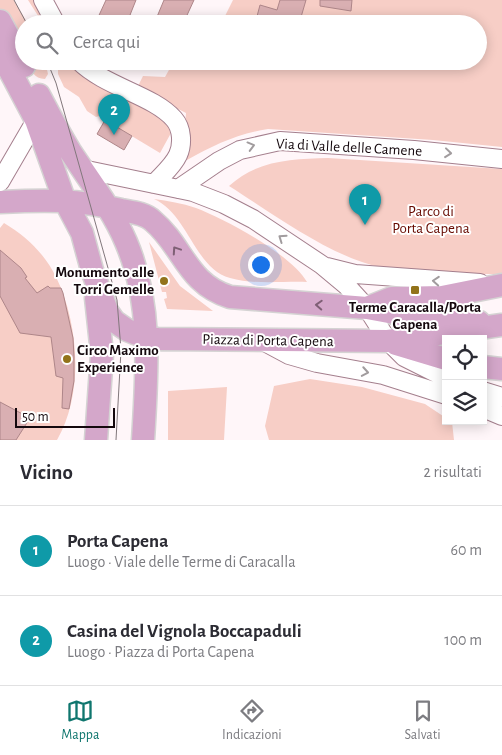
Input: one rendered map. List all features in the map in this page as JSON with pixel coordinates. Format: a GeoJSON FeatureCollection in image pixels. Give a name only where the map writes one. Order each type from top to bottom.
{"type":"FeatureCollection","features":[{"type":"Feature","properties":{"kind":"main road"},"geometry":{"type":"LineString","coordinates":[[0,21],[15,55]]}},
{"type":"Feature","properties":{"kind":"main road"},"geometry":{"type":"LineString","coordinates":[[0,52],[42,117],[82,169],[106,206],[126,243],[144,310],[147,338],[143,440]]}},
{"type":"Feature","properties":{"kind":"main road"},"geometry":{"type":"LineString","coordinates":[[21,70],[42,117]]}},
{"type":"Feature","properties":{"kind":"main road","name":"Piazza di Porta Capena"},"geometry":{"type":"LineString","coordinates":[[42,117],[64,199],[82,233],[92,270],[110,316],[124,329],[147,338],[388,341]]}},
{"type":"Feature","properties":{"kind":"main road"},"geometry":{"type":"LineString","coordinates":[[0,202],[64,199],[142,214],[153,221],[189,269],[218,293],[248,300],[367,308],[405,315],[502,325]]}},
{"type":"Feature","properties":{"kind":"main road"},"geometry":{"type":"LineString","coordinates":[[92,270],[102,354],[96,440]]}},
{"type":"Feature","properties":{"kind":"main road"},"geometry":{"type":"LineString","coordinates":[[367,308],[392,298],[442,297],[502,284]]}},
{"type":"Feature","properties":{"kind":"main road"},"geometry":{"type":"LineString","coordinates":[[388,341],[502,325]]}},
{"type":"Feature","properties":{"kind":"main road"},"geometry":{"type":"LineString","coordinates":[[388,341],[442,358]]}},
{"type":"Feature","properties":{"kind":"main road"},"geometry":{"type":"LineString","coordinates":[[487,367],[502,369]]}},
{"type":"Feature","properties":{"kind":"street"},"geometry":{"type":"LineString","coordinates":[[43,0],[51,15]]}},
{"type":"Feature","properties":{"kind":"street"},"geometry":{"type":"LineString","coordinates":[[90,70],[99,77],[164,110],[176,121],[181,139],[179,153],[154,184]]}},
{"type":"Feature","properties":{"kind":"street"},"geometry":{"type":"LineString","coordinates":[[0,182],[42,117]]}},
{"type":"Feature","properties":{"kind":"street","name":"Via di Valle delle Camene"},"geometry":{"type":"LineString","coordinates":[[178,189],[213,164],[240,150],[280,141],[414,150],[502,159]]}},
{"type":"Feature","properties":{"kind":"street"},"geometry":{"type":"LineString","coordinates":[[82,169],[208,197],[244,213],[322,265],[346,285],[367,308],[388,341],[409,360],[442,376]]}},
{"type":"Feature","properties":{"kind":"street"},"geometry":{"type":"LineString","coordinates":[[322,265],[364,275],[502,284]]}},
{"type":"Feature","properties":{"kind":"street"},"geometry":{"type":"LineString","coordinates":[[261,340],[289,355],[317,363],[383,375],[442,394]]}},
{"type":"Feature","properties":{"kind":"street"},"geometry":{"type":"LineString","coordinates":[[487,392],[502,397]]}},
{"type":"Feature","properties":{"kind":"street"},"geometry":{"type":"LineString","coordinates":[[487,410],[502,416]]}},
{"type":"Feature","properties":{"kind":"green space"},"geometry":{"type":"Polygon","coordinates":[[[0,0],[14,0],[23,15],[15,15],[15,39],[0,10],[0,0]]]}},
{"type":"Feature","properties":{"kind":"green space"},"geometry":{"type":"Polygon","coordinates":[[[28,0],[35,0],[43,15],[38,15],[28,0]]]}},
{"type":"Feature","properties":{"kind":"green space"},"geometry":{"type":"Polygon","coordinates":[[[233,0],[502,0],[502,147],[433,140],[268,129],[226,141],[187,160],[183,156],[190,140],[190,135],[185,125],[186,113],[137,88],[143,76],[165,77],[169,70],[487,70],[487,15],[226,15],[233,0]]]}},
{"type":"Feature","properties":{"kind":"green space"},"geometry":{"type":"Polygon","coordinates":[[[47,70],[48,74],[45,79],[41,79],[32,71],[47,70]]]}},
{"type":"Feature","properties":{"kind":"green space"},"geometry":{"type":"Polygon","coordinates":[[[58,70],[108,70],[117,99],[120,95],[166,120],[171,133],[160,153],[105,120],[115,102],[96,117],[87,111],[79,97],[64,87],[58,70]]]}},
{"type":"Feature","properties":{"kind":"green space","name":"Parco di Porta Capena"},"geometry":{"type":"Polygon","coordinates":[[[328,158],[502,169],[502,274],[410,272],[361,262],[302,233],[229,186],[240,177],[263,166],[288,160],[328,158]]]}},
{"type":"Feature","properties":{"kind":"green space"},"geometry":{"type":"Polygon","coordinates":[[[154,199],[180,203],[196,208],[240,229],[287,261],[307,282],[239,280],[218,273],[208,264],[175,216],[166,206],[154,199]]]}},
{"type":"Feature","properties":{"kind":"green space"},"geometry":{"type":"Polygon","coordinates":[[[4,223],[20,234],[41,253],[56,277],[70,316],[74,337],[75,381],[66,422],[57,440],[0,440],[0,228],[4,223]]]}},
{"type":"Feature","properties":{"kind":"green space"},"geometry":{"type":"Polygon","coordinates":[[[149,242],[180,286],[213,311],[167,309],[164,299],[167,298],[166,292],[162,292],[149,242]]]}},
{"type":"Feature","properties":{"kind":"green space"},"geometry":{"type":"Polygon","coordinates":[[[310,379],[362,387],[425,404],[442,415],[442,425],[452,425],[454,440],[269,440],[265,426],[274,386],[310,379]]]}},
{"type":"Feature","properties":{"kind":"green space"},"geometry":{"type":"Polygon","coordinates":[[[227,387],[224,440],[168,440],[168,391],[227,387]]]}},
{"type":"Feature","properties":{"kind":"building"},"geometry":{"type":"Polygon","coordinates":[[[106,0],[136,0],[130,15],[99,15],[106,0]]]}},
{"type":"Feature","properties":{"kind":"building"},"geometry":{"type":"Polygon","coordinates":[[[164,0],[194,0],[187,15],[158,15],[164,0]]]}},
{"type":"Feature","properties":{"kind":"building"},"geometry":{"type":"Polygon","coordinates":[[[280,0],[306,0],[302,15],[257,15],[260,5],[277,10],[280,0]]]}},
{"type":"Feature","properties":{"kind":"building"},"geometry":{"type":"Polygon","coordinates":[[[320,0],[352,0],[351,11],[320,6],[320,0]]]}},
{"type":"Feature","properties":{"kind":"building"},"geometry":{"type":"Polygon","coordinates":[[[105,120],[132,136],[124,150],[97,134],[105,120]]]}},
{"type":"Feature","properties":{"kind":"building"},"geometry":{"type":"Polygon","coordinates":[[[0,250],[21,268],[27,277],[25,278],[37,293],[48,286],[50,288],[61,288],[73,338],[74,381],[69,409],[62,408],[63,378],[56,376],[51,337],[20,333],[0,296],[0,250]]]}},
{"type":"Feature","properties":{"kind":"building"},"geometry":{"type":"Polygon","coordinates":[[[0,402],[30,418],[16,440],[0,440],[0,402]]]}},
{"type":"Feature","properties":{"kind":"tram line"},"geometry":{"type":"LineString","coordinates":[[14,0],[22,15]]}},
{"type":"Feature","properties":{"kind":"tram line"},"geometry":{"type":"LineString","coordinates":[[51,70],[56,83],[117,300],[121,350],[116,440]]}},
{"type":"Feature","properties":{"kind":"place","name":"Casina del Vignola Boccapaduli"},"geometry":{"type":"Point","coordinates":[114,135]}},
{"type":"Feature","properties":{"kind":"place","name":"Porta Capena"},"geometry":{"type":"Point","coordinates":[365,225]}},
{"type":"Feature","properties":{"kind":"place","name":"Monumento alle Torri Gemelle"},"geometry":{"type":"Point","coordinates":[164,281]}},
{"type":"Feature","properties":{"kind":"place","name":"Terme Caracalla/Porta Capena"},"geometry":{"type":"Point","coordinates":[415,290]}},
{"type":"Feature","properties":{"kind":"place","name":"Circo Maximo Experience"},"geometry":{"type":"Point","coordinates":[67,359]}}]}
